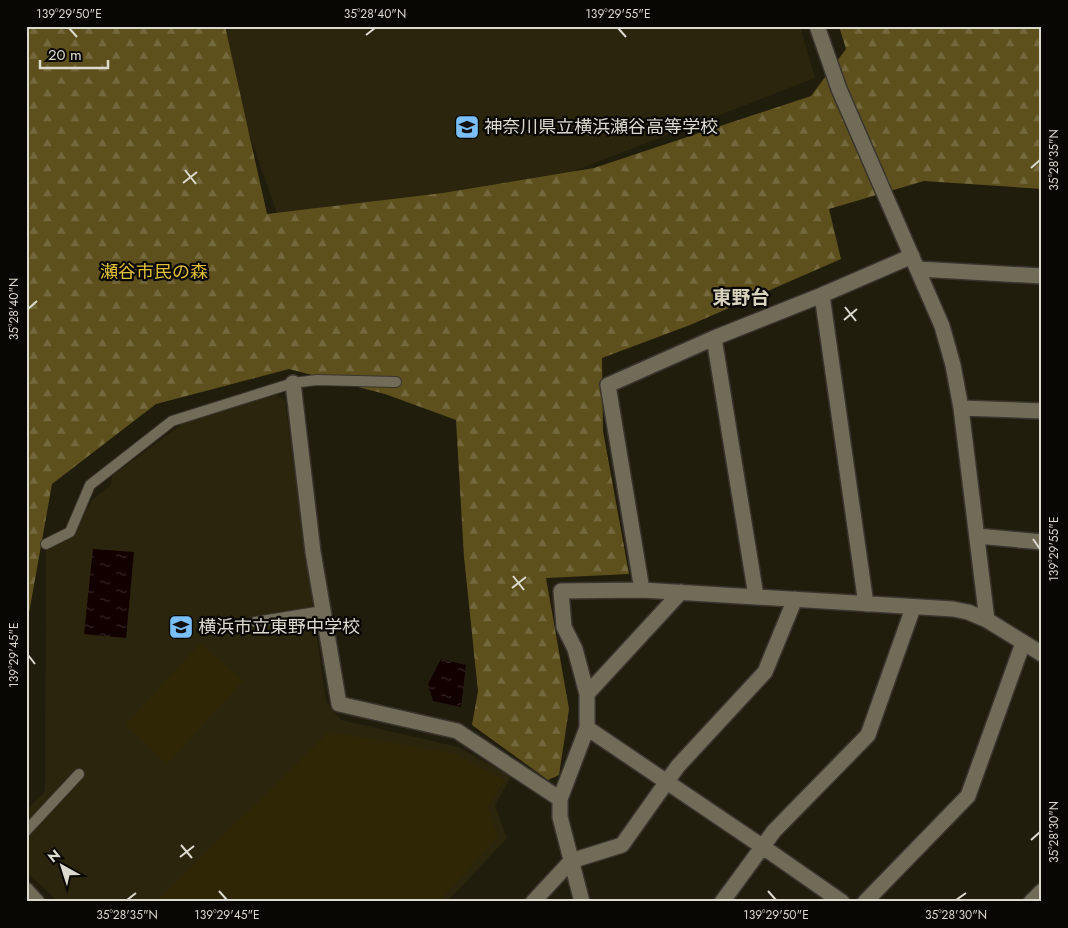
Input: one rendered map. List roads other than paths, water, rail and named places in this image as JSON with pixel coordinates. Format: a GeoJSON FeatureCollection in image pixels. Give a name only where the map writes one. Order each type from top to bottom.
{"type":"FeatureCollection","features":[{"type":"Feature","properties":{"kind":"street"},"geometry":{"type":"LineString","coordinates":[[818,26],[839,90],[942,326],[954,365],[987,620]]}},
{"type":"Feature","properties":{"kind":"street"},"geometry":{"type":"LineString","coordinates":[[642,590],[608,386],[714,338],[822,295],[915,262],[1042,276]]}},
{"type":"Feature","properties":{"kind":"street"},"geometry":{"type":"LineString","coordinates":[[822,295],[866,604]]}},
{"type":"Feature","properties":{"kind":"street"},"geometry":{"type":"LineString","coordinates":[[714,338],[756,596]]}},
{"type":"Feature","properties":{"kind":"street"},"geometry":{"type":"LineString","coordinates":[[293,383],[313,552],[339,704],[456,731],[560,799]]}},
{"type":"Feature","properties":{"kind":"street"},"geometry":{"type":"LineString","coordinates":[[961,408],[1042,412]]}},
{"type":"Feature","properties":{"kind":"street"},"geometry":{"type":"LineString","coordinates":[[977,536],[1042,542]]}},
{"type":"Feature","properties":{"kind":"street"},"geometry":{"type":"LineString","coordinates":[[582,902],[560,817],[560,799],[587,728],[587,694],[576,649],[564,626],[561,591],[642,590],[953,609],[968,612],[987,620],[1042,654]]}},
{"type":"Feature","properties":{"kind":"street"},"geometry":{"type":"LineString","coordinates":[[587,694],[681,592]]}},
{"type":"Feature","properties":{"kind":"street"},"geometry":{"type":"LineString","coordinates":[[534,902],[571,861],[622,845],[678,766],[765,672],[795,599]]}},
{"type":"Feature","properties":{"kind":"street"},"geometry":{"type":"LineString","coordinates":[[722,902],[774,831],[868,735],[913,608]]}},
{"type":"Feature","properties":{"kind":"street"},"geometry":{"type":"LineString","coordinates":[[865,902],[968,796],[1023,643]]}},
{"type":"Feature","properties":{"kind":"street"},"geometry":{"type":"LineString","coordinates":[[587,728],[763,846],[842,902]]}},
{"type":"Feature","properties":{"kind":"street"},"geometry":{"type":"LineString","coordinates":[[26,890],[38,902]]}},
{"type":"Feature","properties":{"kind":"street"},"geometry":{"type":"LineString","coordinates":[[1031,902],[1042,891]]}},
{"type":"Feature","properties":{"kind":"lane"},"geometry":{"type":"LineString","coordinates":[[46,544],[70,532],[90,485],[172,421],[293,383],[317,380],[396,382]]}},
{"type":"Feature","properties":{"kind":"lane"},"geometry":{"type":"LineString","coordinates":[[255,622],[323,611]]}},
{"type":"Feature","properties":{"kind":"lane"},"geometry":{"type":"LineString","coordinates":[[26,831],[79,774]]}},
{"type":"Feature","properties":{"kind":"water"},"geometry":{"type":"Polygon","coordinates":[[[93,549],[134,552],[126,638],[84,634],[93,549]]]}},
{"type":"Feature","properties":{"kind":"water"},"geometry":{"type":"Polygon","coordinates":[[[441,659],[466,665],[461,707],[433,701],[428,684],[441,659]]]}},
{"type":"Feature","properties":{"kind":"place","name":"神奈川県立横浜瀬谷高等学校"},"geometry":{"type":"Point","coordinates":[467,127]}},
{"type":"Feature","properties":{"kind":"place","name":"横浜市立東野中学校"},"geometry":{"type":"Point","coordinates":[181,627]}},
{"type":"Feature","properties":{"kind":"district","name":"東野台"},"geometry":{"type":"Point","coordinates":[741,297]}},
{"type":"Feature","properties":{"kind":"park label","name":"瀬谷市民の森"},"geometry":{"type":"Point","coordinates":[154,272]}}]}
